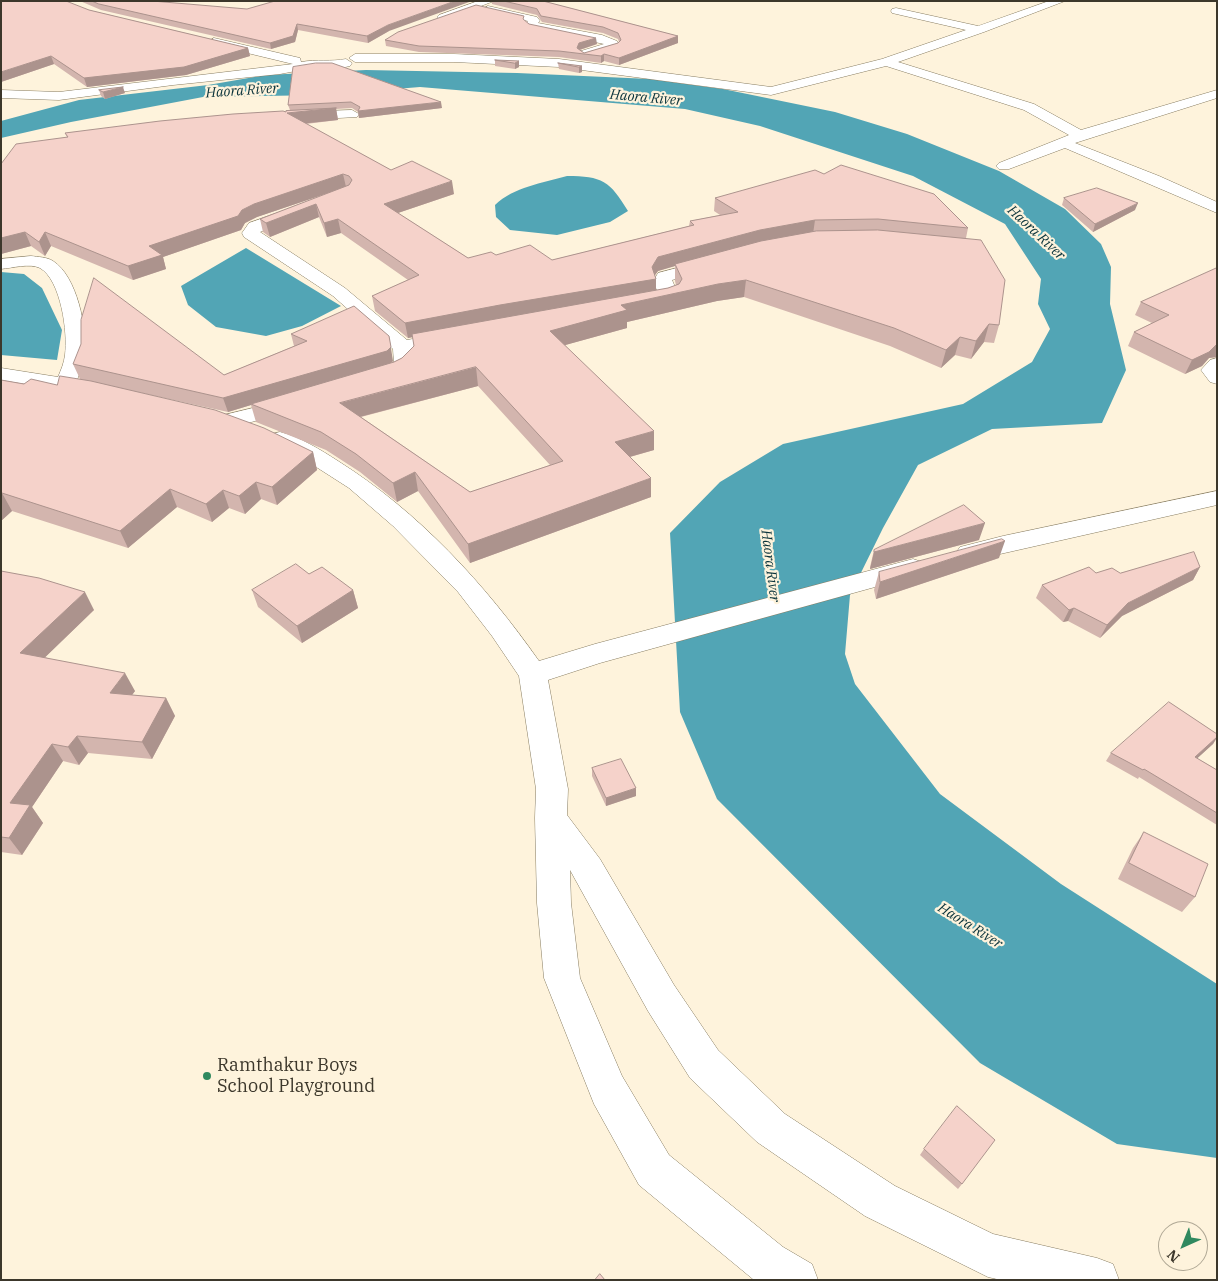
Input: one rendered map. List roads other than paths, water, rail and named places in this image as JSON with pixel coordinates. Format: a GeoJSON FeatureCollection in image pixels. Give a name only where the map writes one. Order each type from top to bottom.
{"type":"FeatureCollection","features":[{"type":"Feature","properties":{"kind":"street"},"geometry":{"type":"LineString","coordinates":[[430,21],[489,1]]}},
{"type":"Feature","properties":{"kind":"street"},"geometry":{"type":"LineString","coordinates":[[355,58],[454,58],[559,63],[772,92],[886,62],[1060,1]]}},
{"type":"Feature","properties":{"kind":"street"},"geometry":{"type":"LineString","coordinates":[[476,6],[533,20],[531,24],[534,26],[602,38],[613,43],[585,54]]}},
{"type":"Feature","properties":{"kind":"street"},"geometry":{"type":"LineString","coordinates":[[896,11],[980,30]]}},
{"type":"Feature","properties":{"kind":"street"},"geometry":{"type":"LineString","coordinates":[[205,40],[307,64]]}},
{"type":"Feature","properties":{"kind":"street"},"geometry":{"type":"LineString","coordinates":[[1,94],[59,96],[174,80],[280,70],[307,64],[340,64],[355,58],[377,45]]}},
{"type":"Feature","properties":{"kind":"street"},"geometry":{"type":"LineString","coordinates":[[886,62],[1029,107],[1080,135]]}},
{"type":"Feature","properties":{"kind":"street"},"geometry":{"type":"LineString","coordinates":[[1004,166],[1065,143],[1080,135],[1217,94]]}},
{"type":"Feature","properties":{"kind":"street"},"geometry":{"type":"LineString","coordinates":[[291,117],[352,114]]}},
{"type":"Feature","properties":{"kind":"street"},"geometry":{"type":"LineString","coordinates":[[1065,143],[1154,179],[1217,208]]}},
{"type":"Feature","properties":{"kind":"street"},"geometry":{"type":"LineString","coordinates":[[309,207],[255,227],[250,232],[339,292],[403,347],[405,363],[397,371],[388,374]]}},
{"type":"Feature","properties":{"kind":"street"},"geometry":{"type":"LineString","coordinates":[[625,306],[669,297],[671,294],[662,282],[664,277],[724,260]]}},
{"type":"Feature","properties":{"kind":"street"},"geometry":{"type":"LineString","coordinates":[[1,264],[39,262],[52,269],[61,284],[70,307],[76,338],[75,355],[66,383]]}},
{"type":"Feature","properties":{"kind":"street"},"geometry":{"type":"LineString","coordinates":[[403,347],[466,334]]}},
{"type":"Feature","properties":{"kind":"street"},"geometry":{"type":"LineString","coordinates":[[1217,364],[1211,370],[1217,378]]}},
{"type":"Feature","properties":{"kind":"street"},"geometry":{"type":"LineString","coordinates":[[1,374],[66,383],[118,395]]}},
{"type":"Feature","properties":{"kind":"street"},"geometry":{"type":"LineString","coordinates":[[309,400],[214,418],[278,439],[318,458],[357,483],[402,521],[467,586],[502,630],[533,674],[552,789],[551,818],[554,903],[562,978],[608,1090],[654,1170],[768,1263],[796,1280]]}},
{"type":"Feature","properties":{"kind":"street"},"geometry":{"type":"LineString","coordinates":[[533,674],[595,654],[1003,544],[1217,498]]}},
{"type":"Feature","properties":{"kind":"street"},"geometry":{"type":"LineString","coordinates":[[551,818],[588,870],[661,998],[704,1064],[771,1128],[880,1201],[988,1255],[1098,1280]]}},
{"type":"Feature","properties":{"kind":"water","name":"Haora River"},"geometry":{"type":"Polygon","coordinates":[[[366,70],[517,73],[650,79],[723,89],[835,112],[907,134],[999,171],[1065,209],[1101,244],[1111,267],[1110,304],[1126,370],[1102,423],[992,429],[918,465],[883,528],[850,595],[845,654],[855,684],[940,794],[1061,884],[1217,984],[1217,1158],[1117,1144],[980,1063],[717,799],[680,712],[670,533],[720,482],[783,444],[963,404],[1032,362],[1050,329],[1038,304],[1041,279],[1005,224],[913,176],[760,126],[685,109],[420,87],[323,95],[203,97],[71,122],[1,138],[1,121],[79,100],[208,85],[266,75],[366,70]]]}},
{"type":"Feature","properties":{"kind":"water"},"geometry":{"type":"Polygon","coordinates":[[[567,176],[589,177],[604,182],[616,193],[628,211],[610,222],[557,235],[510,230],[496,217],[495,205],[511,194],[529,186],[567,176]]]}},
{"type":"Feature","properties":{"kind":"water"},"geometry":{"type":"Polygon","coordinates":[[[246,248],[341,306],[302,326],[266,336],[216,327],[188,305],[181,286],[246,248]]]}},
{"type":"Feature","properties":{"kind":"water"},"geometry":{"type":"Polygon","coordinates":[[[1,272],[24,274],[42,288],[62,330],[57,360],[1,355],[1,272]]]}},
{"type":"Feature","properties":{"kind":"place","name":"Ramthakur Boys School Playground"},"geometry":{"type":"Point","coordinates":[207,1076]}}]}
